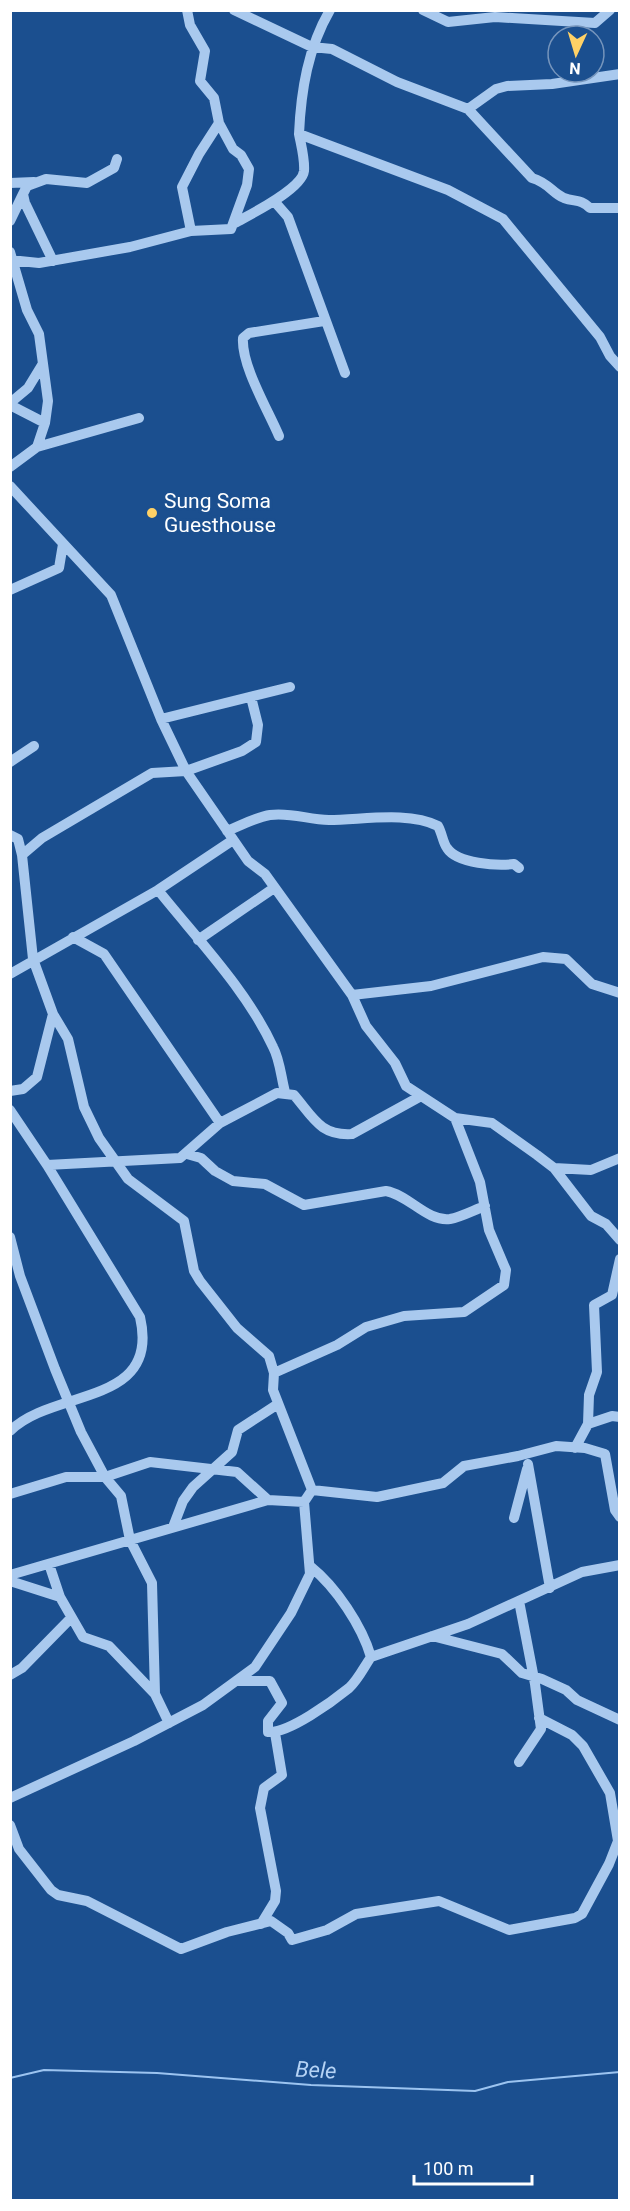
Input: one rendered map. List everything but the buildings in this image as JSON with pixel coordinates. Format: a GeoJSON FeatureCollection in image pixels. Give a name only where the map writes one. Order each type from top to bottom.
{"type":"FeatureCollection","features":[{"type":"Feature","properties":{"kind":"street"},"geometry":{"type":"LineString","coordinates":[[187,10],[190,25],[205,51],[200,81],[214,98],[219,123],[233,149],[241,155],[249,170],[235,223]]}},
{"type":"Feature","properties":{"kind":"street"},"geometry":{"type":"LineString","coordinates":[[234,10],[312,46],[332,49],[397,82],[468,109],[532,178],[545,182],[563,198],[582,200],[590,208],[620,208]]}},
{"type":"Feature","properties":{"kind":"street"},"geometry":{"type":"LineString","coordinates":[[37,447],[45,423],[48,401],[39,334],[27,310],[12,258],[39,263],[130,246],[191,231],[226,231],[235,223],[274,201],[301,180],[304,173],[299,134],[302,94],[312,46],[330,10]]}},
{"type":"Feature","properties":{"kind":"street"},"geometry":{"type":"LineString","coordinates":[[423,10],[448,22],[478,17],[595,23],[610,10]]}},
{"type":"Feature","properties":{"kind":"street"},"geometry":{"type":"LineString","coordinates":[[509,10],[521,18]]}},
{"type":"Feature","properties":{"kind":"street"},"geometry":{"type":"LineString","coordinates":[[468,109],[496,89],[507,86],[552,84],[620,74]]}},
{"type":"Feature","properties":{"kind":"street"},"geometry":{"type":"LineString","coordinates":[[191,231],[182,187],[219,123]]}},
{"type":"Feature","properties":{"kind":"street"},"geometry":{"type":"LineString","coordinates":[[299,134],[448,190],[502,219],[592,328],[620,367]]}},
{"type":"Feature","properties":{"kind":"street"},"geometry":{"type":"LineString","coordinates":[[10,183],[46,179],[87,183],[114,168],[117,159]]}},
{"type":"Feature","properties":{"kind":"street"},"geometry":{"type":"LineString","coordinates":[[10,221],[27,186],[34,182]]}},
{"type":"Feature","properties":{"kind":"street"},"geometry":{"type":"LineString","coordinates":[[23,194],[25,203],[53,261]]}},
{"type":"Feature","properties":{"kind":"street"},"geometry":{"type":"LineString","coordinates":[[274,201],[288,217],[324,321],[345,373]]}},
{"type":"Feature","properties":{"kind":"street"},"geometry":{"type":"LineString","coordinates":[[279,436],[248,364],[243,338],[249,333],[324,321]]}},
{"type":"Feature","properties":{"kind":"street"},"geometry":{"type":"LineString","coordinates":[[42,364],[28,388],[10,404],[45,423]]}},
{"type":"Feature","properties":{"kind":"street"},"geometry":{"type":"LineString","coordinates":[[10,466],[37,447],[139,418]]}},
{"type":"Feature","properties":{"kind":"street"},"geometry":{"type":"LineString","coordinates":[[12,489],[111,595],[161,719],[186,771],[248,861],[265,874],[352,995],[366,1026],[395,1063],[406,1086],[455,1118],[492,1123],[554,1168],[591,1216],[606,1224],[620,1240]]}},
{"type":"Feature","properties":{"kind":"street"},"geometry":{"type":"LineString","coordinates":[[10,590],[59,568],[63,544]]}},
{"type":"Feature","properties":{"kind":"street"},"geometry":{"type":"LineString","coordinates":[[161,719],[290,687]]}},
{"type":"Feature","properties":{"kind":"street"},"geometry":{"type":"LineString","coordinates":[[22,855],[42,838],[152,773],[186,771],[242,751],[256,742],[259,734],[251,697]]}},
{"type":"Feature","properties":{"kind":"street"},"geometry":{"type":"LineString","coordinates":[[10,762],[34,746]]}},
{"type":"Feature","properties":{"kind":"street"},"geometry":{"type":"LineString","coordinates":[[10,974],[158,890],[230,835],[267,815],[290,814],[329,820],[377,817],[430,822],[438,826],[446,848],[454,854],[477,863],[493,866],[514,864],[519,868]]}},
{"type":"Feature","properties":{"kind":"street"},"geometry":{"type":"LineString","coordinates":[[10,835],[18,839],[22,855],[33,959],[53,1014],[68,1039],[84,1107],[99,1138],[128,1179],[184,1221],[194,1271],[200,1281],[237,1328],[269,1356],[274,1373],[273,1390],[312,1490]]}},
{"type":"Feature","properties":{"kind":"street"},"geometry":{"type":"LineString","coordinates":[[198,940],[274,888]]}},
{"type":"Feature","properties":{"kind":"street"},"geometry":{"type":"LineString","coordinates":[[158,890],[228,976],[274,1049],[285,1092]]}},
{"type":"Feature","properties":{"kind":"street"},"geometry":{"type":"LineString","coordinates":[[73,937],[104,954],[220,1123]]}},
{"type":"Feature","properties":{"kind":"street"},"geometry":{"type":"LineString","coordinates":[[352,995],[431,986],[543,957],[566,959],[592,984],[620,993]]}},
{"type":"Feature","properties":{"kind":"street"},"geometry":{"type":"LineString","coordinates":[[10,1091],[23,1089],[38,1077],[53,1014]]}},
{"type":"Feature","properties":{"kind":"street"},"geometry":{"type":"LineString","coordinates":[[47,1165],[180,1158],[188,1154],[194,1144],[220,1123],[277,1093],[285,1092],[294,1095],[328,1133],[340,1135],[352,1134],[421,1096]]}},
{"type":"Feature","properties":{"kind":"street"},"geometry":{"type":"LineString","coordinates":[[10,1110],[47,1165],[140,1317],[145,1338],[137,1361],[124,1380],[107,1390],[71,1401],[20,1422],[10,1431]]}},
{"type":"Feature","properties":{"kind":"street"},"geometry":{"type":"LineString","coordinates":[[274,1373],[337,1345],[366,1327],[404,1316],[464,1312],[504,1285],[506,1270],[489,1230],[480,1182],[455,1118]]}},
{"type":"Feature","properties":{"kind":"street"},"geometry":{"type":"LineString","coordinates":[[188,1154],[201,1158],[216,1171],[233,1181],[265,1184],[304,1205],[386,1191],[399,1194],[440,1219],[451,1219],[485,1206]]}},
{"type":"Feature","properties":{"kind":"street"},"geometry":{"type":"LineString","coordinates":[[554,1168],[591,1170],[620,1158]]}},
{"type":"Feature","properties":{"kind":"street"},"geometry":{"type":"LineString","coordinates":[[10,1237],[20,1276],[55,1369],[71,1401],[81,1432],[105,1477],[121,1496],[130,1539],[152,1583],[155,1694]]}},
{"type":"Feature","properties":{"kind":"street"},"geometry":{"type":"LineString","coordinates":[[574,1448],[588,1424],[589,1395],[597,1372],[594,1305],[612,1295],[620,1259]]}},
{"type":"Feature","properties":{"kind":"street"},"geometry":{"type":"LineString","coordinates":[[173,1527],[188,1493],[232,1452],[238,1431],[278,1404]]}},
{"type":"Feature","properties":{"kind":"street"},"geometry":{"type":"LineString","coordinates":[[588,1424],[612,1416],[620,1418]]}},
{"type":"Feature","properties":{"kind":"street"},"geometry":{"type":"LineString","coordinates":[[312,1490],[377,1497],[443,1483],[464,1466],[528,1459],[556,1446],[605,1454],[615,1510],[620,1516]]}},
{"type":"Feature","properties":{"kind":"street"},"geometry":{"type":"LineString","coordinates":[[514,1518],[528,1459]]}},
{"type":"Feature","properties":{"kind":"street"},"geometry":{"type":"LineString","coordinates":[[528,1459],[550,1588]]}},
{"type":"Feature","properties":{"kind":"street"},"geometry":{"type":"LineString","coordinates":[[10,1494],[66,1477],[105,1477],[150,1462],[216,1468],[240,1473],[268,1500]]}},
{"type":"Feature","properties":{"kind":"street"},"geometry":{"type":"LineString","coordinates":[[10,1798],[204,1705],[255,1667],[291,1613],[310,1574],[304,1502],[312,1490]]}},
{"type":"Feature","properties":{"kind":"street"},"geometry":{"type":"LineString","coordinates":[[10,1575],[268,1500],[304,1502]]}},
{"type":"Feature","properties":{"kind":"street"},"geometry":{"type":"LineString","coordinates":[[49,1564],[60,1596],[83,1637],[109,1646],[155,1694],[169,1723]]}},
{"type":"Feature","properties":{"kind":"street"},"geometry":{"type":"LineString","coordinates":[[235,1682],[243,1679],[270,1681],[282,1703],[268,1721],[268,1732],[275,1733],[307,1716],[350,1687],[370,1657],[519,1602],[582,1572],[620,1564]]}},
{"type":"Feature","properties":{"kind":"street"},"geometry":{"type":"LineString","coordinates":[[311,1567],[332,1584],[366,1642],[370,1657]]}},
{"type":"Feature","properties":{"kind":"street"},"geometry":{"type":"LineString","coordinates":[[10,1581],[60,1596]]}},
{"type":"Feature","properties":{"kind":"street"},"geometry":{"type":"LineString","coordinates":[[519,1602],[534,1678],[540,1733],[519,1762]]}},
{"type":"Feature","properties":{"kind":"street"},"geometry":{"type":"LineString","coordinates":[[10,1675],[22,1668],[71,1618]]}},
{"type":"Feature","properties":{"kind":"street"},"geometry":{"type":"LineString","coordinates":[[432,1636],[502,1654],[522,1673],[543,1679],[566,1690],[577,1700],[620,1720]]}},
{"type":"Feature","properties":{"kind":"street"},"geometry":{"type":"LineString","coordinates":[[10,1825],[19,1849],[51,1890],[58,1895],[87,1900],[182,1949],[227,1932],[271,1921],[288,1933],[292,1940],[327,1930],[356,1914],[439,1901],[509,1930],[575,1918],[582,1914],[609,1864],[618,1841],[610,1793],[583,1746],[572,1735],[539,1718]]}},
{"type":"Feature","properties":{"kind":"street"},"geometry":{"type":"LineString","coordinates":[[261,1924],[275,1901],[276,1891],[260,1808],[264,1788],[282,1775],[275,1733]]}},
{"type":"Feature","properties":{"kind":"waterway","name":"Bele"},"geometry":{"type":"LineString","coordinates":[[10,2078],[44,2070],[157,2073],[311,2085],[475,2091],[508,2082],[620,2072]]}},
{"type":"Feature","properties":{"kind":"place","name":"Sung Soma Guesthouse"},"geometry":{"type":"Point","coordinates":[152,513]}}]}
